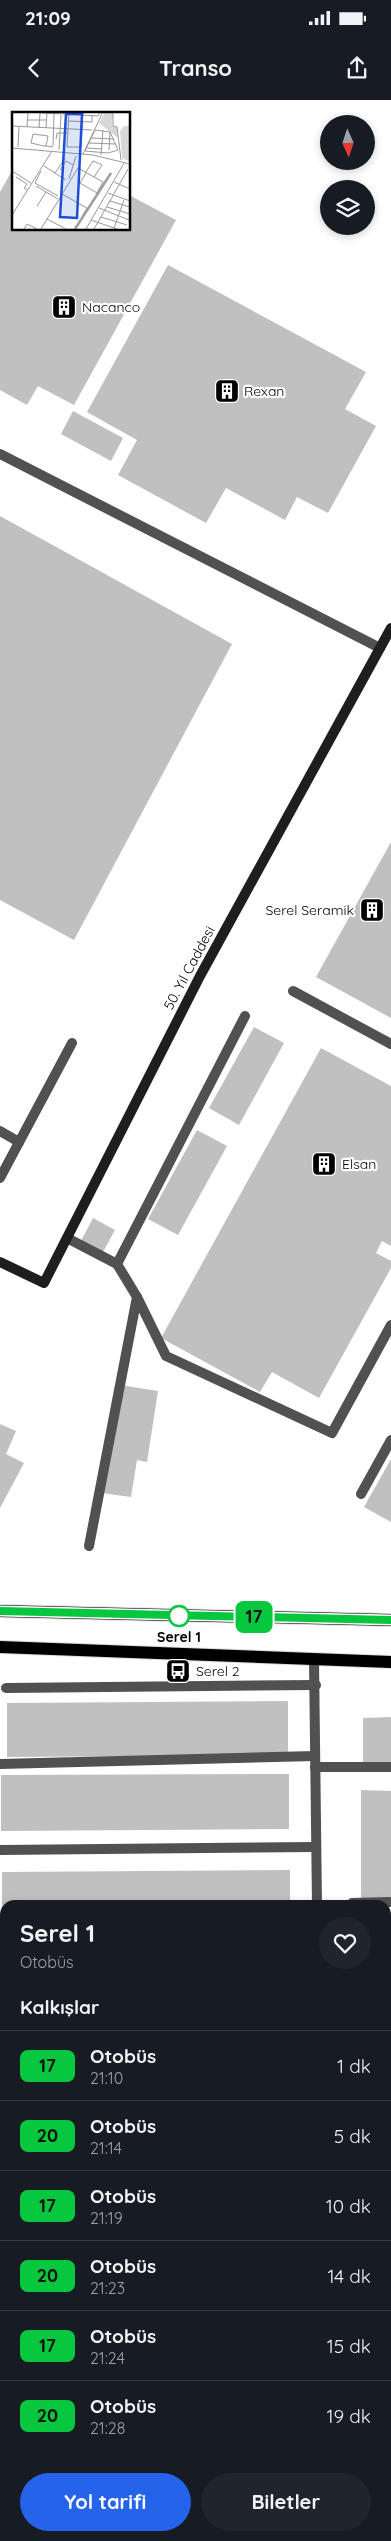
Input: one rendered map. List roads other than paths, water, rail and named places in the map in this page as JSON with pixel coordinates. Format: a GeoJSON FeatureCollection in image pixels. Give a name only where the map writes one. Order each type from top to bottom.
{"type":"FeatureCollection","features":[{"type":"Feature","properties":{"kind":"main road"},"geometry":{"type":"LineString","coordinates":[[0,1611],[391,1620]]}},
{"type":"Feature","properties":{"kind":"main road"},"geometry":{"type":"LineString","coordinates":[[0,1647],[391,1662]]}},
{"type":"Feature","properties":{"kind":"street"},"geometry":{"type":"LineString","coordinates":[[0,454],[380,648]]}},
{"type":"Feature","properties":{"kind":"street","name":"50. Yıl Caddesi"},"geometry":{"type":"LineString","coordinates":[[0,1262],[44,1283],[200,976],[391,628]]}},
{"type":"Feature","properties":{"kind":"street"},"geometry":{"type":"LineString","coordinates":[[293,991],[391,1044]]}},
{"type":"Feature","properties":{"kind":"street"},"geometry":{"type":"LineString","coordinates":[[117,1264],[245,1016]]}},
{"type":"Feature","properties":{"kind":"street"},"geometry":{"type":"LineString","coordinates":[[0,1178],[72,1043]]}},
{"type":"Feature","properties":{"kind":"street"},"geometry":{"type":"LineString","coordinates":[[0,1131],[19,1142]]}},
{"type":"Feature","properties":{"kind":"street"},"geometry":{"type":"LineString","coordinates":[[67,1238],[117,1264],[137,1297],[166,1356],[332,1433],[391,1325]]}},
{"type":"Feature","properties":{"kind":"street"},"geometry":{"type":"LineString","coordinates":[[89,1546],[137,1297]]}},
{"type":"Feature","properties":{"kind":"street"},"geometry":{"type":"LineString","coordinates":[[361,1494],[391,1440]]}},
{"type":"Feature","properties":{"kind":"street"},"geometry":{"type":"LineString","coordinates":[[314,1660],[316,1685],[317,1900]]}},
{"type":"Feature","properties":{"kind":"street"},"geometry":{"type":"LineString","coordinates":[[6,1688],[316,1685]]}},
{"type":"Feature","properties":{"kind":"street"},"geometry":{"type":"LineString","coordinates":[[0,1764],[315,1756]]}},
{"type":"Feature","properties":{"kind":"street"},"geometry":{"type":"LineString","coordinates":[[315,1767],[391,1767]]}},
{"type":"Feature","properties":{"kind":"street"},"geometry":{"type":"LineString","coordinates":[[0,1850],[316,1847]]}},
{"type":"Feature","properties":{"kind":"place","name":"Nacanco"},"geometry":{"type":"Point","coordinates":[64,307]}},
{"type":"Feature","properties":{"kind":"place","name":"Rexan"},"geometry":{"type":"Point","coordinates":[227,391]}},
{"type":"Feature","properties":{"kind":"place","name":"Serel Seramik"},"geometry":{"type":"Point","coordinates":[372,910]}},
{"type":"Feature","properties":{"kind":"place","name":"Elsan"},"geometry":{"type":"Point","coordinates":[324,1164]}},
{"type":"Feature","properties":{"kind":"place","name":"Serel 1"},"geometry":{"type":"Point","coordinates":[179,1616]}},
{"type":"Feature","properties":{"kind":"place","name":"Serel 2"},"geometry":{"type":"Point","coordinates":[178,1671]}}]}
